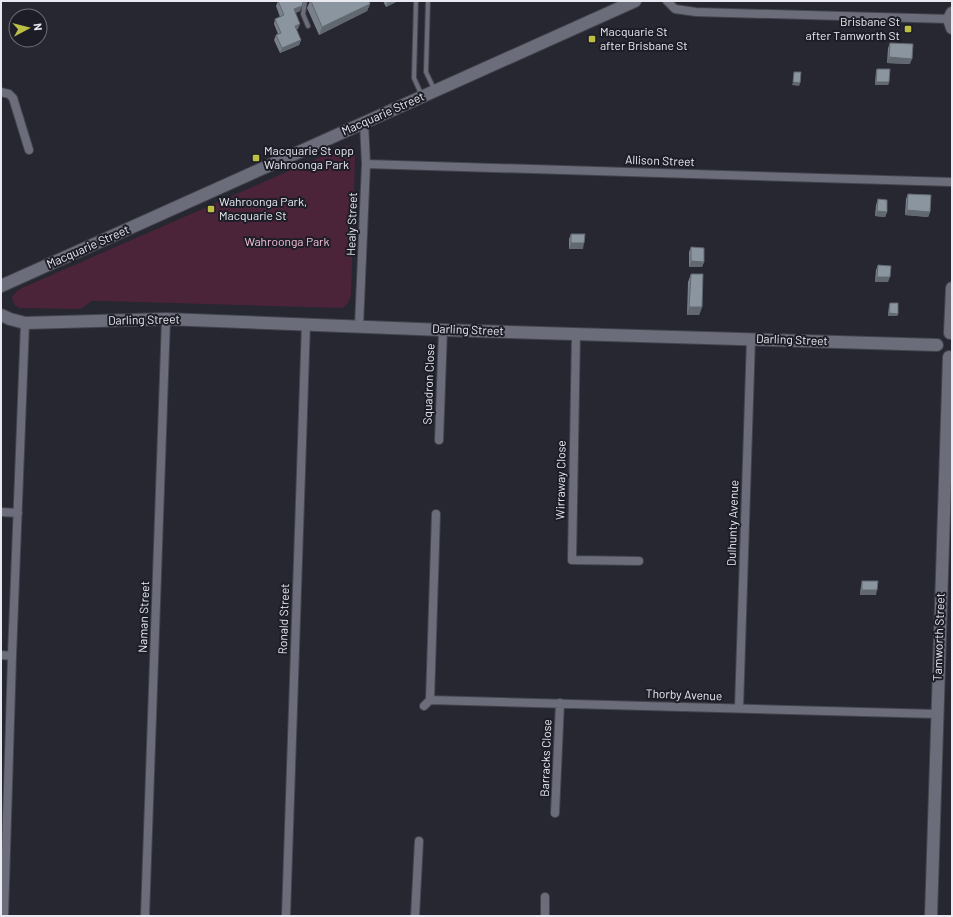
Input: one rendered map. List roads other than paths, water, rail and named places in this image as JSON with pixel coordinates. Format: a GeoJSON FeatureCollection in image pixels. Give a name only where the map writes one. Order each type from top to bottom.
{"type":"FeatureCollection","features":[{"type":"Feature","properties":{"kind":"street","name":"Macquarie Street"},"geometry":{"type":"LineString","coordinates":[[1,286],[635,1]]}},
{"type":"Feature","properties":{"kind":"street"},"geometry":{"type":"LineString","coordinates":[[667,1],[668,4],[675,9],[696,12],[951,20]]}},
{"type":"Feature","properties":{"kind":"street"},"geometry":{"type":"LineString","coordinates":[[1,92],[9,94],[13,98],[29,150]]}},
{"type":"Feature","properties":{"kind":"street","name":"Healy Street"},"geometry":{"type":"LineString","coordinates":[[359,326],[366,164],[364,123]]}},
{"type":"Feature","properties":{"kind":"street","name":"Allison Street"},"geometry":{"type":"LineString","coordinates":[[366,164],[952,182]]}},
{"type":"Feature","properties":{"kind":"street"},"geometry":{"type":"LineString","coordinates":[[951,357],[942,355],[939,352],[937,345],[940,338],[946,333],[951,333],[952,288]]}},
{"type":"Feature","properties":{"kind":"street","name":"Darling Street"},"geometry":{"type":"LineString","coordinates":[[1,315],[25,323],[166,319],[306,323],[443,330],[751,338],[937,345]]}},
{"type":"Feature","properties":{"kind":"street","name":"Naman Street"},"geometry":{"type":"LineString","coordinates":[[145,916],[166,319]]}},
{"type":"Feature","properties":{"kind":"street"},"geometry":{"type":"LineString","coordinates":[[4,916],[5,802],[25,323]]}},
{"type":"Feature","properties":{"kind":"street","name":"Ronald Street"},"geometry":{"type":"LineString","coordinates":[[286,916],[306,323]]}},
{"type":"Feature","properties":{"kind":"street","name":"Squadron Close"},"geometry":{"type":"LineString","coordinates":[[439,440],[443,330]]}},
{"type":"Feature","properties":{"kind":"street","name":"Wirraway Close"},"geometry":{"type":"LineString","coordinates":[[576,333],[572,560],[639,561]]}},
{"type":"Feature","properties":{"kind":"street","name":"Dulhunty Avenue"},"geometry":{"type":"LineString","coordinates":[[739,708],[751,338]]}},
{"type":"Feature","properties":{"kind":"street","name":"Tamworth Street"},"geometry":{"type":"LineString","coordinates":[[931,916],[937,714],[951,357]]}},
{"type":"Feature","properties":{"kind":"street"},"geometry":{"type":"LineString","coordinates":[[1,512],[18,513]]}},
{"type":"Feature","properties":{"kind":"street","name":"Thorby Avenue"},"geometry":{"type":"LineString","coordinates":[[436,514],[427,703],[560,703],[937,714]]}},
{"type":"Feature","properties":{"kind":"street"},"geometry":{"type":"LineString","coordinates":[[1,655],[12,656]]}},
{"type":"Feature","properties":{"kind":"street","name":"Barracks Close"},"geometry":{"type":"LineString","coordinates":[[555,813],[560,703]]}},
{"type":"Feature","properties":{"kind":"street"},"geometry":{"type":"LineString","coordinates":[[415,916],[418,841]]}},
{"type":"Feature","properties":{"kind":"street"},"geometry":{"type":"LineString","coordinates":[[545,897],[545,916]]}},
{"type":"Feature","properties":{"kind":"lane"},"geometry":{"type":"LineString","coordinates":[[305,1],[303,14],[308,26]]}},
{"type":"Feature","properties":{"kind":"lane"},"geometry":{"type":"LineString","coordinates":[[416,1],[414,78],[422,97]]}},
{"type":"Feature","properties":{"kind":"lane"},"geometry":{"type":"LineString","coordinates":[[428,1],[426,72],[435,91]]}},
{"type":"Feature","properties":{"kind":"place","name":"Brisbane St after Tamworth St"},"geometry":{"type":"Point","coordinates":[908,29]}},
{"type":"Feature","properties":{"kind":"place","name":"Macquarie St after Brisbane St"},"geometry":{"type":"Point","coordinates":[592,39]}},
{"type":"Feature","properties":{"kind":"place","name":"Macquarie St opp Wahroonga Park"},"geometry":{"type":"Point","coordinates":[256,158]}},
{"type":"Feature","properties":{"kind":"place","name":"Wahroonga Park, Macquarie St"},"geometry":{"type":"Point","coordinates":[211,209]}},
{"type":"Feature","properties":{"kind":"park label","name":"Wahroonga Park"},"geometry":{"type":"Point","coordinates":[287,242]}}]}
